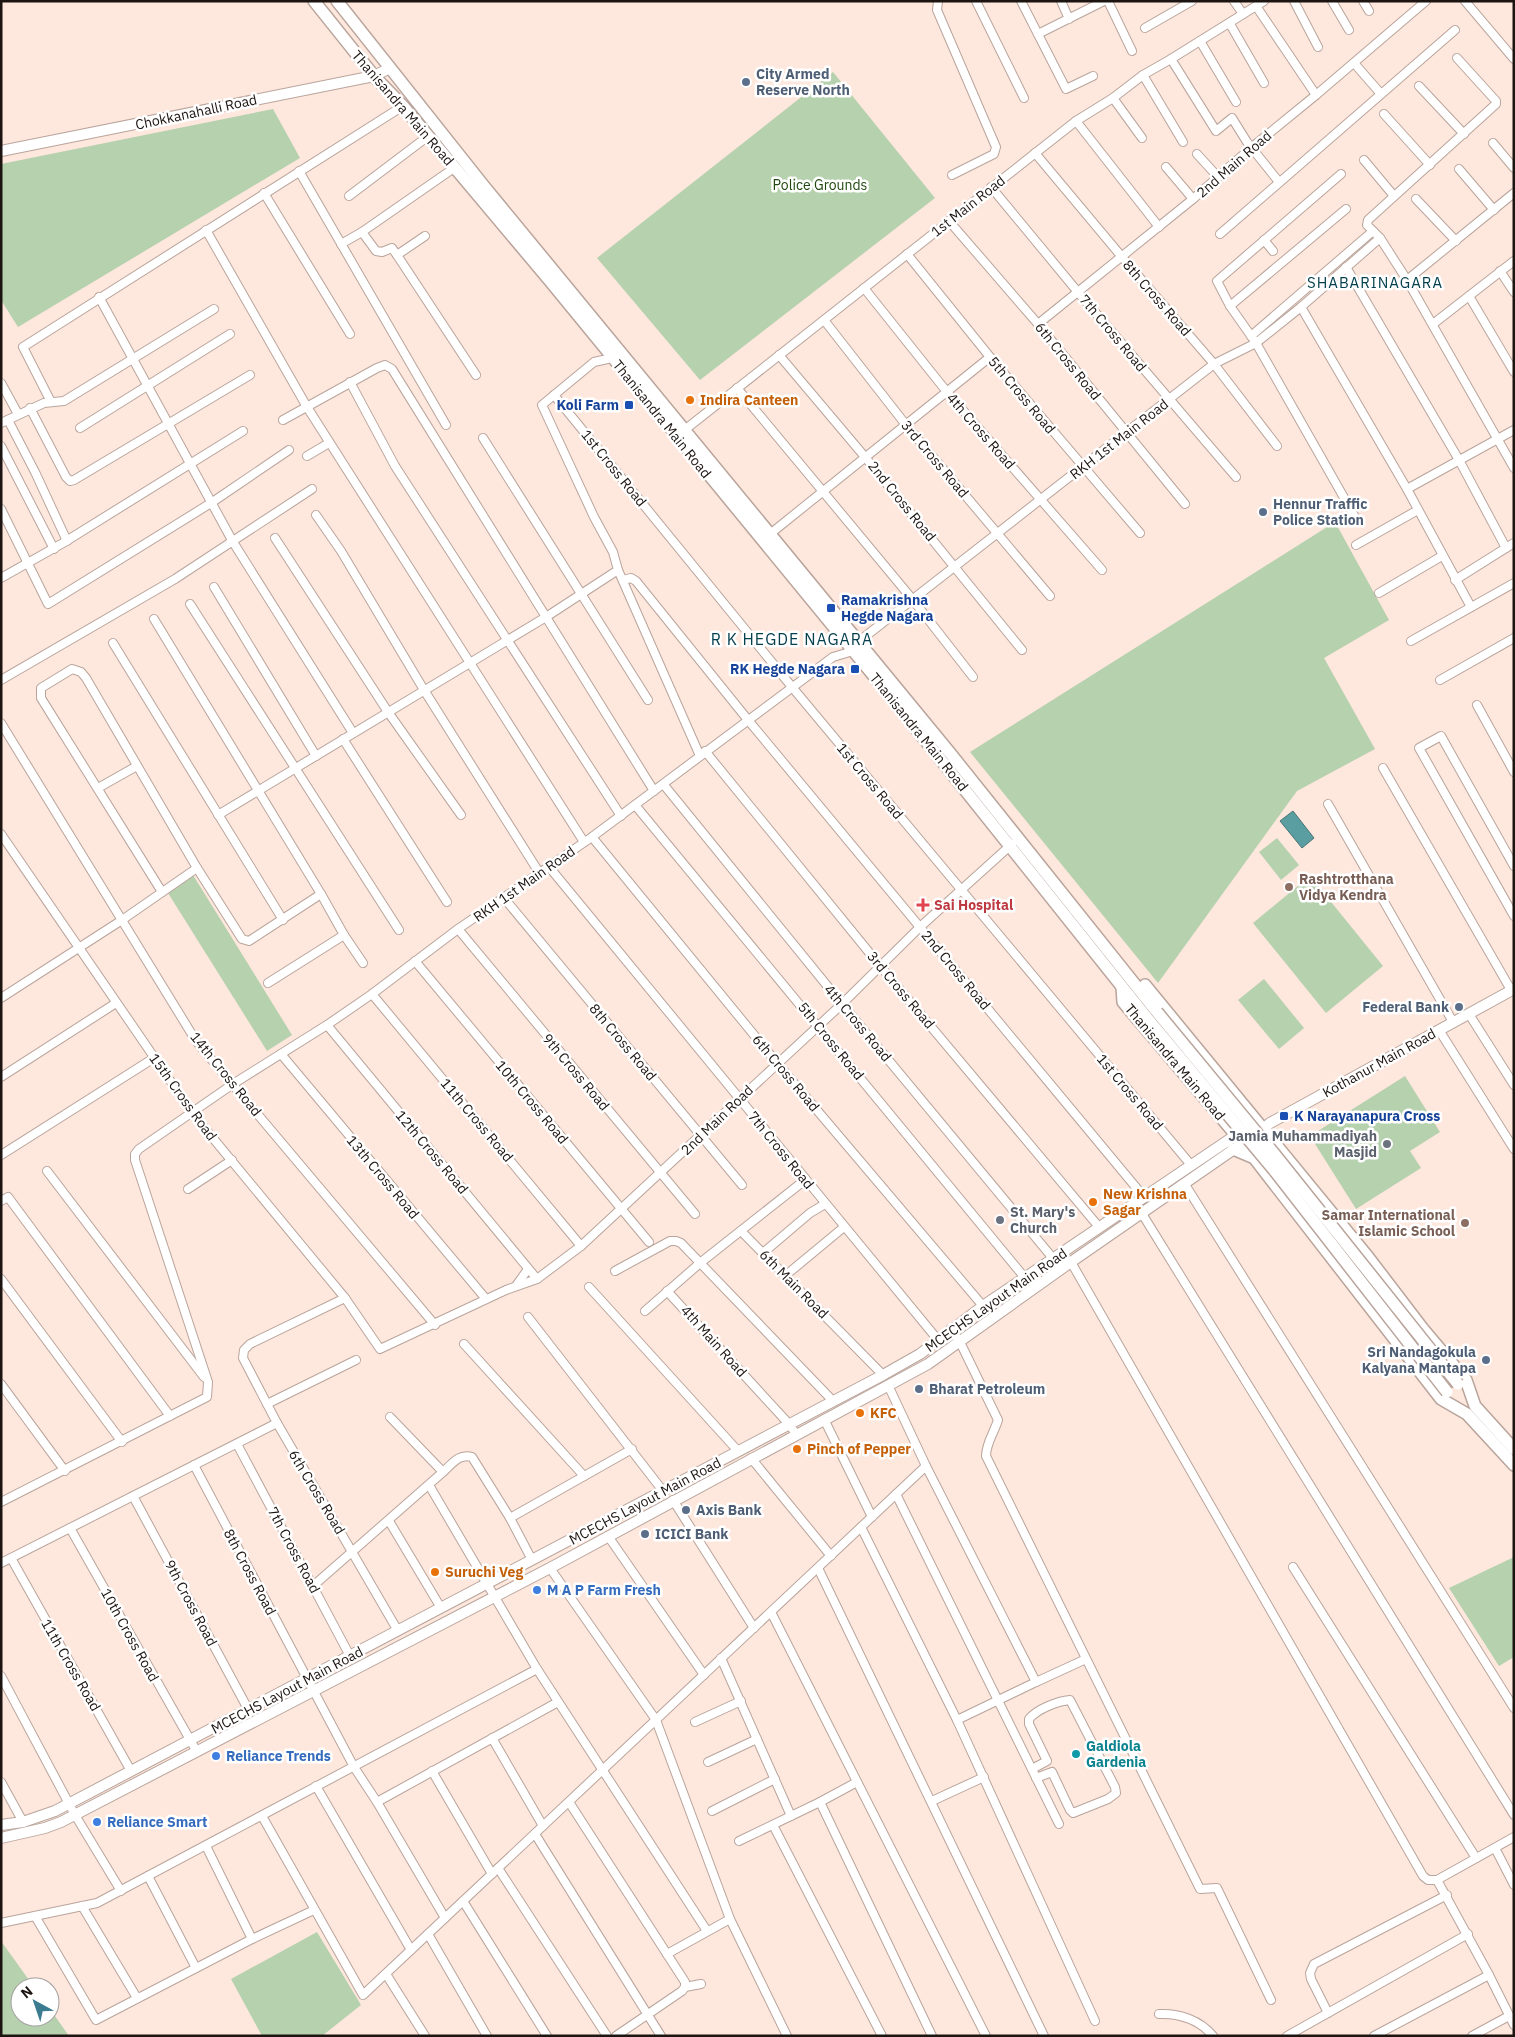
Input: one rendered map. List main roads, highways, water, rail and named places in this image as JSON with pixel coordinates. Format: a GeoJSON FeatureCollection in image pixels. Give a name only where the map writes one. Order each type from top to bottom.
{"type":"FeatureCollection","features":[{"type":"Feature","properties":{"kind":"main road","name":"Thanisandra Main Road"},"geometry":{"type":"LineString","coordinates":[[314,1],[374,76],[403,106],[612,358],[770,534],[852,642]]}},
{"type":"Feature","properties":{"kind":"main road","name":"Thanisandra Main Road"},"geometry":{"type":"LineString","coordinates":[[337,1],[680,433],[1015,842],[1130,978],[1145,985],[1264,1125],[1423,1329],[1466,1380],[1471,1410],[1514,1465]]}},
{"type":"Feature","properties":{"kind":"main road","name":"Chokkanahalli Road"},"geometry":{"type":"LineString","coordinates":[[1,151],[374,76],[390,68]]}},
{"type":"Feature","properties":{"kind":"main road","name":"Thanisandra Main Road"},"geometry":{"type":"LineString","coordinates":[[1015,842],[1130,991],[1123,1002],[1237,1143],[1255,1159],[1442,1400],[1471,1410],[1514,1449]]}},
{"type":"Feature","properties":{"kind":"main road"},"geometry":{"type":"LineString","coordinates":[[1130,978],[1130,991],[1274,1170],[1447,1392],[1471,1410]]}},
{"type":"Feature","properties":{"kind":"main road","name":"Kothanur Main Road"},"geometry":{"type":"LineString","coordinates":[[1264,1125],[1512,990]]}},
{"type":"Feature","properties":{"kind":"main road"},"geometry":{"type":"LineString","coordinates":[[1130,991],[1276,1156],[1458,1384],[1471,1410]]}},
{"type":"Feature","properties":{"kind":"main road","name":"MCECHS Layout Main Road"},"geometry":{"type":"LineString","coordinates":[[1,1838],[45,1828],[75,1815],[550,1568],[672,1500],[928,1364],[959,1340],[1264,1125]]}},
{"type":"Feature","properties":{"kind":"main road","name":"MCECHS Layout Main Road"},"geometry":{"type":"LineString","coordinates":[[1,1825],[23,1822],[69,1804],[486,1586],[883,1375],[920,1354],[950,1329],[1191,1165],[1237,1143]]}},
{"type":"Feature","properties":{"kind":"main road"},"geometry":{"type":"LineString","coordinates":[[1400,1348],[1423,1329]]}},
{"type":"Feature","properties":{"kind":"water"},"geometry":{"type":"Polygon","coordinates":[[[1293,811],[1314,838],[1302,848],[1280,821],[1293,811]]]}},
{"type":"Feature","properties":{"kind":"place","name":"City Armed Reserve North"},"geometry":{"type":"Point","coordinates":[746,82]}},
{"type":"Feature","properties":{"kind":"place","name":"Indira Canteen"},"geometry":{"type":"Point","coordinates":[690,400]}},
{"type":"Feature","properties":{"kind":"place","name":"Koli Farm"},"geometry":{"type":"Point","coordinates":[629,405]}},
{"type":"Feature","properties":{"kind":"place","name":"Hennur Traffic Police Station"},"geometry":{"type":"Point","coordinates":[1263,512]}},
{"type":"Feature","properties":{"kind":"place","name":"Ramakrishna Hegde Nagara"},"geometry":{"type":"Point","coordinates":[831,608]}},
{"type":"Feature","properties":{"kind":"place","name":"RK Hegde Nagara"},"geometry":{"type":"Point","coordinates":[855,669]}},
{"type":"Feature","properties":{"kind":"place","name":"Rashtrotthana Vidya Kendra"},"geometry":{"type":"Point","coordinates":[1289,887]}},
{"type":"Feature","properties":{"kind":"place","name":"Sai Hospital"},"geometry":{"type":"Point","coordinates":[923,905]}},
{"type":"Feature","properties":{"kind":"place","name":"Federal Bank"},"geometry":{"type":"Point","coordinates":[1459,1007]}},
{"type":"Feature","properties":{"kind":"place","name":"K Narayanapura Cross"},"geometry":{"type":"Point","coordinates":[1284,1116]}},
{"type":"Feature","properties":{"kind":"place","name":"Jamia Muhammadiyah Masjid"},"geometry":{"type":"Point","coordinates":[1387,1144]}},
{"type":"Feature","properties":{"kind":"place","name":"New Krishna Sagar"},"geometry":{"type":"Point","coordinates":[1093,1202]}},
{"type":"Feature","properties":{"kind":"place","name":"St. Mary's Church"},"geometry":{"type":"Point","coordinates":[1000,1220]}},
{"type":"Feature","properties":{"kind":"place","name":"Samar International Islamic School"},"geometry":{"type":"Point","coordinates":[1465,1223]}},
{"type":"Feature","properties":{"kind":"place","name":"Sri Nandagokula Kalyana Mantapa"},"geometry":{"type":"Point","coordinates":[1486,1360]}},
{"type":"Feature","properties":{"kind":"place","name":"Bharat Petroleum"},"geometry":{"type":"Point","coordinates":[919,1389]}},
{"type":"Feature","properties":{"kind":"place","name":"KFC"},"geometry":{"type":"Point","coordinates":[860,1413]}},
{"type":"Feature","properties":{"kind":"place","name":"Pinch of Pepper"},"geometry":{"type":"Point","coordinates":[797,1449]}},
{"type":"Feature","properties":{"kind":"place","name":"Axis Bank"},"geometry":{"type":"Point","coordinates":[686,1510]}},
{"type":"Feature","properties":{"kind":"place","name":"ICICI Bank"},"geometry":{"type":"Point","coordinates":[645,1534]}},
{"type":"Feature","properties":{"kind":"place","name":"Suruchi Veg"},"geometry":{"type":"Point","coordinates":[435,1572]}},
{"type":"Feature","properties":{"kind":"place","name":"M A P Farm Fresh"},"geometry":{"type":"Point","coordinates":[537,1590]}},
{"type":"Feature","properties":{"kind":"place","name":"Galdiola Gardenia"},"geometry":{"type":"Point","coordinates":[1076,1754]}},
{"type":"Feature","properties":{"kind":"place","name":"Reliance Trends"},"geometry":{"type":"Point","coordinates":[216,1756]}},
{"type":"Feature","properties":{"kind":"place","name":"Reliance Smart"},"geometry":{"type":"Point","coordinates":[97,1822]}},
{"type":"Feature","properties":{"kind":"district","name":"SHABARINAGARA"},"geometry":{"type":"Point","coordinates":[1375,282]}},
{"type":"Feature","properties":{"kind":"district","name":"R K HEGDE NAGARA"},"geometry":{"type":"Point","coordinates":[792,639]}},
{"type":"Feature","properties":{"kind":"park label","name":"Police Grounds"},"geometry":{"type":"Point","coordinates":[820,185]}}]}
